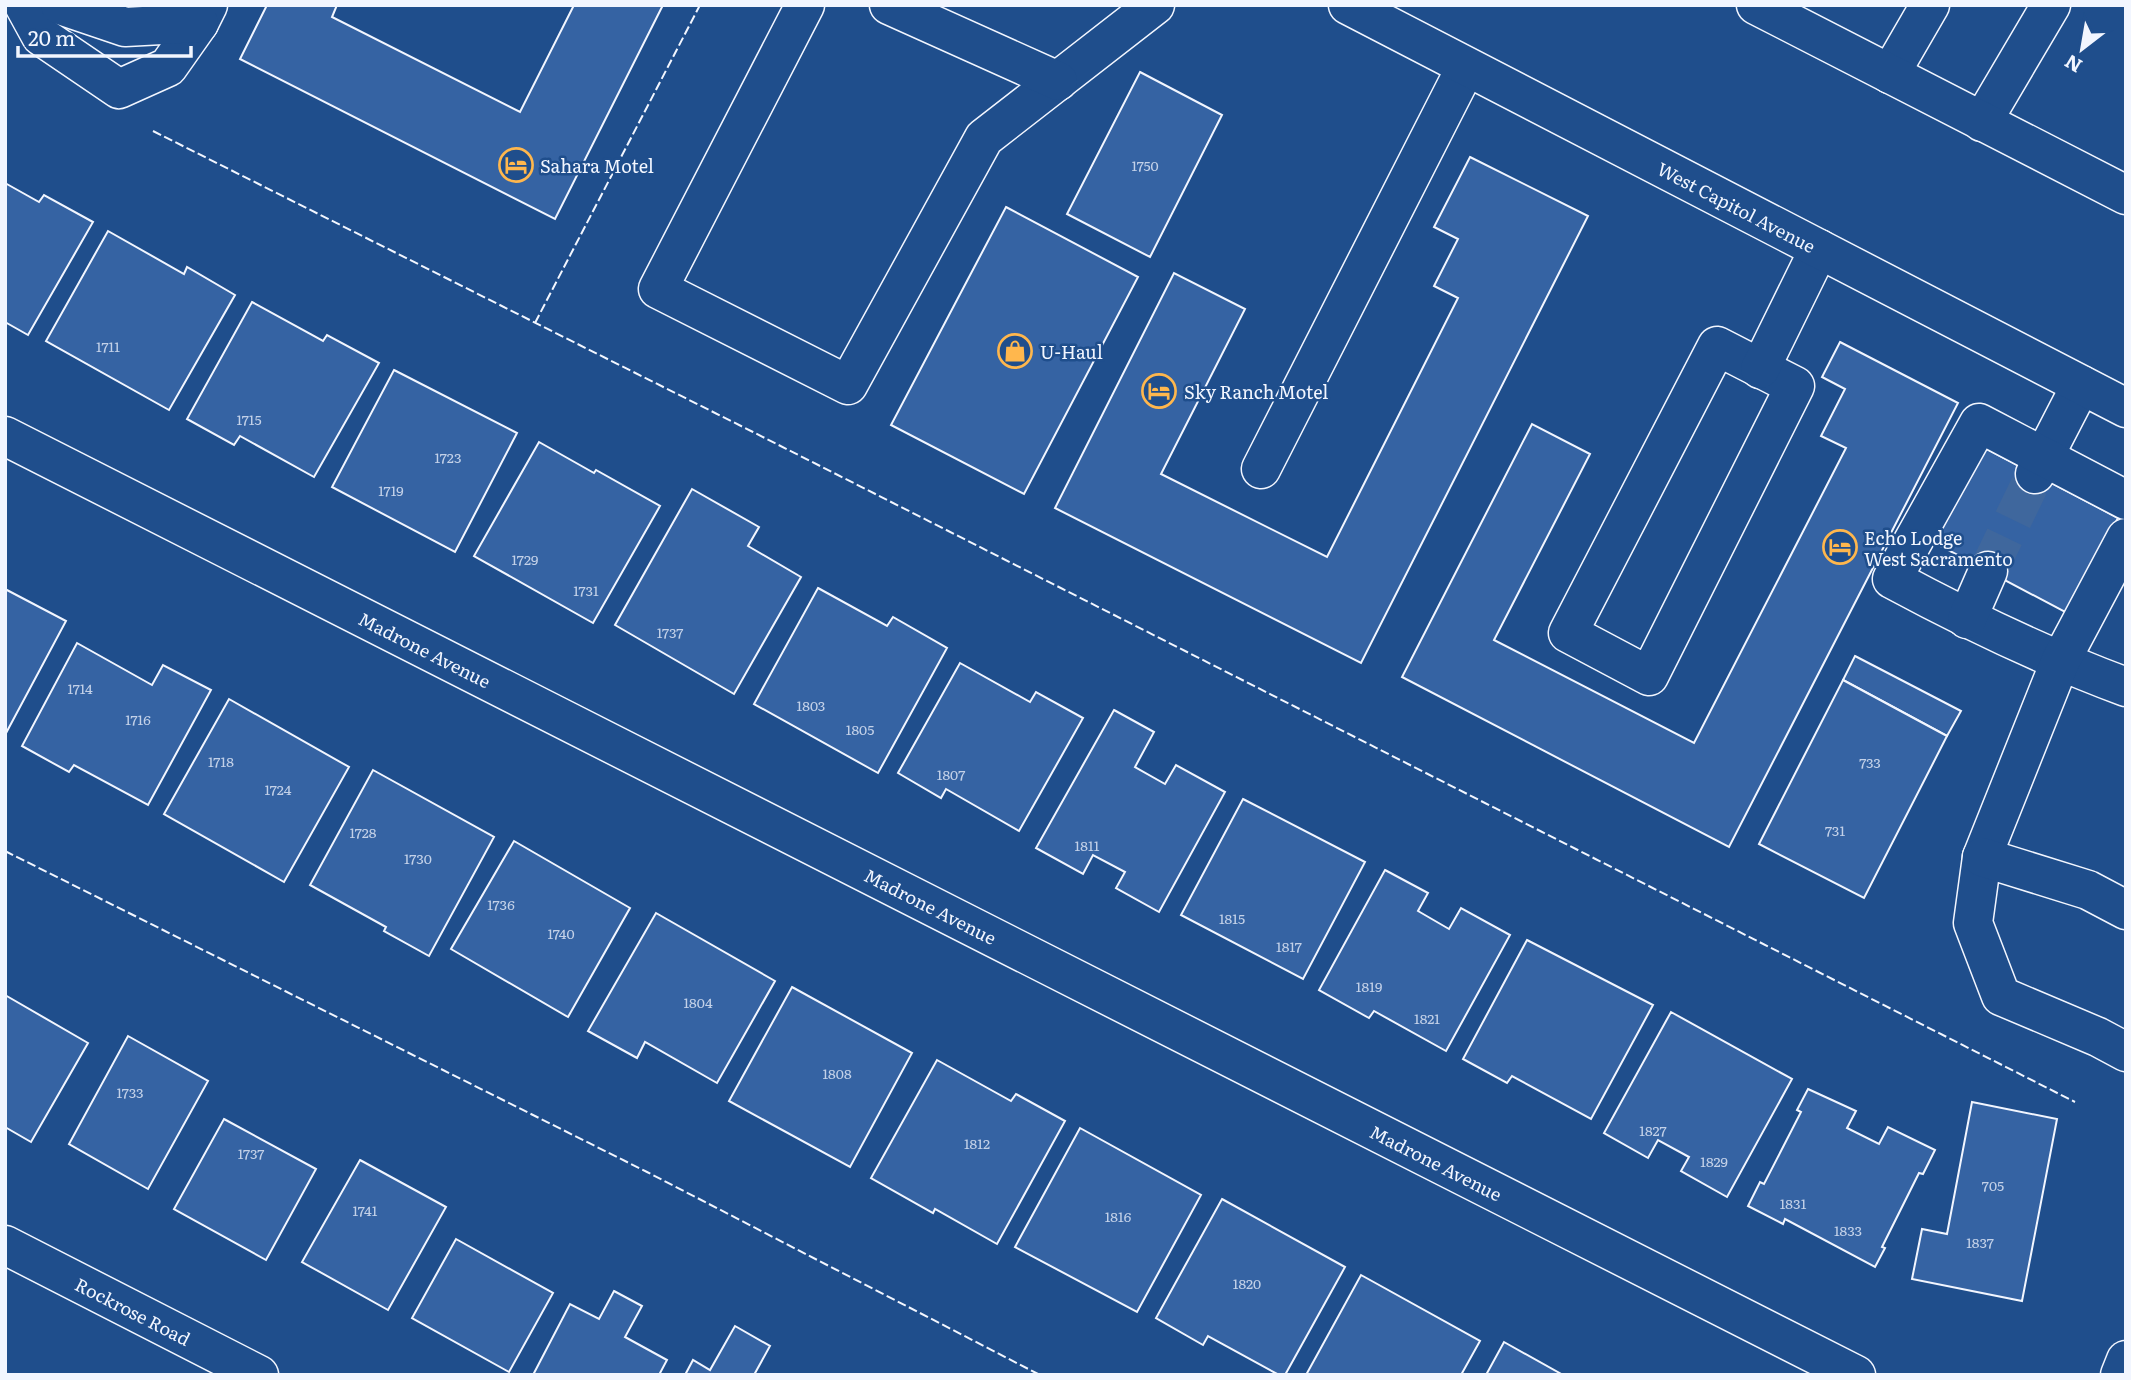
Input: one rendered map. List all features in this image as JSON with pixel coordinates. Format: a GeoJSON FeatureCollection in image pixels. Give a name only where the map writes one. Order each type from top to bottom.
{"type":"FeatureCollection","features":[{"type":"Feature","properties":{"kind":"street"},"geometry":{"type":"LineString","coordinates":[[24,5],[41,36],[119,89],[169,67],[204,14]]}},
{"type":"Feature","properties":{"kind":"street"},"geometry":{"type":"LineString","coordinates":[[60,5],[125,27],[204,14]]}},
{"type":"Feature","properties":{"kind":"street"},"geometry":{"type":"LineString","coordinates":[[805,5],[658,289],[848,385],[984,138],[1155,5]]}},
{"type":"Feature","properties":{"kind":"street"},"geometry":{"type":"LineString","coordinates":[[889,5],[1058,81]]}},
{"type":"Feature","properties":{"kind":"street","name":"West Capitol Avenue"},"geometry":{"type":"LineString","coordinates":[[1348,5],[2126,408]]}},
{"type":"Feature","properties":{"kind":"street"},"geometry":{"type":"LineString","coordinates":[[1756,5],[2126,195]]}},
{"type":"Feature","properties":{"kind":"street"},"geometry":{"type":"LineString","coordinates":[[1890,74],[1930,5]]}},
{"type":"Feature","properties":{"kind":"street"},"geometry":{"type":"LineString","coordinates":[[1982,122],[2051,5]]}},
{"type":"Feature","properties":{"kind":"street"},"geometry":{"type":"LineString","coordinates":[[1261,469],[1466,67]]}},
{"type":"Feature","properties":{"kind":"street"},"geometry":{"type":"LineString","coordinates":[[1760,369],[1819,249]]}},
{"type":"Feature","properties":{"kind":"street"},"geometry":{"type":"LineString","coordinates":[[1717,346],[1760,369],[1795,386],[1649,676],[1568,633],[1717,346]]}},
{"type":"Feature","properties":{"kind":"street"},"geometry":{"type":"LineString","coordinates":[[2040,466],[2081,385]]}},
{"type":"Feature","properties":{"kind":"street"},"geometry":{"type":"LineString","coordinates":[[2126,500],[2040,466],[1979,423],[1892,579],[1967,619],[2060,662],[2126,687]]}},
{"type":"Feature","properties":{"kind":"street","name":"Madrone Avenue"},"geometry":{"type":"LineString","coordinates":[[5,436],[1856,1375]]}},
{"type":"Feature","properties":{"kind":"street"},"geometry":{"type":"LineString","coordinates":[[2126,538],[2060,662],[1982,857],[1973,923],[2001,996],[2098,1037],[2126,1052]]}},
{"type":"Feature","properties":{"kind":"street"},"geometry":{"type":"LineString","coordinates":[[1967,619],[1988,571]]}},
{"type":"Feature","properties":{"kind":"street"},"geometry":{"type":"LineString","coordinates":[[1982,857],[2088,890],[2126,910]]}},
{"type":"Feature","properties":{"kind":"street","name":"Rockrose Road"},"geometry":{"type":"LineString","coordinates":[[5,1245],[259,1375]]}},
{"type":"Feature","properties":{"kind":"street"},"geometry":{"type":"LineString","coordinates":[[2120,1375],[2126,1360]]}},
{"type":"Feature","properties":{"kind":"building","name":"Sahara Motel"},"geometry":{"type":"Polygon","coordinates":[[[267,5],[337,5],[332,17],[520,112],[574,5],[663,5],[555,219],[240,59],[267,5]]]}},
{"type":"Feature","properties":{"kind":"building"},"geometry":{"type":"Polygon","coordinates":[[[1140,72],[1222,115],[1150,257],[1067,214],[1140,72]]]}},
{"type":"Feature","properties":{"kind":"building","name":"Sky Ranch Motel"},"geometry":{"type":"Polygon","coordinates":[[[1470,157],[1588,216],[1361,663],[1055,508],[1174,273],[1245,309],[1161,474],[1327,557],[1458,298],[1434,286],[1458,239],[1434,227],[1470,157]]]}},
{"type":"Feature","properties":{"kind":"building"},"geometry":{"type":"Polygon","coordinates":[[[5,183],[39,202],[44,195],[93,222],[28,335],[5,322],[5,183]]]}},
{"type":"Feature","properties":{"kind":"building","name":"U-Haul"},"geometry":{"type":"Polygon","coordinates":[[[1006,207],[1138,277],[1024,494],[891,425],[1006,207]]]}},
{"type":"Feature","properties":{"kind":"building"},"geometry":{"type":"Polygon","coordinates":[[[108,231],[184,274],[187,267],[235,295],[169,410],[46,341],[108,231]]]}},
{"type":"Feature","properties":{"kind":"building"},"geometry":{"type":"Polygon","coordinates":[[[252,302],[323,341],[327,335],[379,363],[314,477],[240,436],[234,445],[187,419],[252,302]]]}},
{"type":"Feature","properties":{"kind":"building","name":"Echo Lodge West Sacramento"},"geometry":{"type":"Polygon","coordinates":[[[1840,342],[1958,403],[1729,847],[1402,677],[1532,424],[1590,454],[1494,640],[1694,743],[1846,448],[1821,436],[1845,389],[1822,377],[1840,342]]]}},
{"type":"Feature","properties":{"kind":"building"},"geometry":{"type":"Polygon","coordinates":[[[394,370],[517,433],[455,552],[332,487],[394,370]]]}},
{"type":"Feature","properties":{"kind":"building"},"geometry":{"type":"Polygon","coordinates":[[[539,442],[660,506],[593,623],[474,556],[539,442]]]}},
{"type":"Feature","properties":{"kind":"building"},"geometry":{"type":"Polygon","coordinates":[[[1983,447],[2118,518],[2067,613],[1933,542],[1983,447]]]}},
{"type":"Feature","properties":{"kind":"building"},"geometry":{"type":"Polygon","coordinates":[[[692,489],[759,527],[748,546],[801,577],[734,694],[615,625],[692,489]]]}},
{"type":"Feature","properties":{"kind":"building"},"geometry":{"type":"Polygon","coordinates":[[[818,588],[887,626],[893,617],[947,648],[878,773],[754,704],[818,588]]]}},
{"type":"Feature","properties":{"kind":"building"},"geometry":{"type":"Polygon","coordinates":[[[5,589],[66,621],[5,735],[5,589]]]}},
{"type":"Feature","properties":{"kind":"building"},"geometry":{"type":"Polygon","coordinates":[[[77,643],[152,685],[163,665],[211,690],[148,805],[74,765],[69,772],[22,746],[77,643]]]}},
{"type":"Feature","properties":{"kind":"building"},"geometry":{"type":"Polygon","coordinates":[[[1855,656],[1961,711],[1947,736],[1843,680],[1855,656]]]}},
{"type":"Feature","properties":{"kind":"building"},"geometry":{"type":"Polygon","coordinates":[[[960,663],[1030,702],[1036,692],[1083,718],[1019,831],[946,789],[941,798],[898,773],[960,663]]]}},
{"type":"Feature","properties":{"kind":"building"},"geometry":{"type":"Polygon","coordinates":[[[1843,680],[1947,736],[1864,898],[1759,844],[1843,680]]]}},
{"type":"Feature","properties":{"kind":"building"},"geometry":{"type":"Polygon","coordinates":[[[229,699],[349,767],[284,882],[164,814],[229,699]]]}},
{"type":"Feature","properties":{"kind":"building"},"geometry":{"type":"Polygon","coordinates":[[[1114,710],[1154,732],[1135,767],[1165,784],[1176,765],[1225,792],[1159,912],[1116,888],[1125,872],[1093,855],[1083,874],[1036,848],[1114,710]]]}},
{"type":"Feature","properties":{"kind":"building"},"geometry":{"type":"Polygon","coordinates":[[[373,770],[494,837],[429,956],[384,931],[386,927],[310,885],[373,770]]]}},
{"type":"Feature","properties":{"kind":"building"},"geometry":{"type":"Polygon","coordinates":[[[1243,799],[1365,862],[1303,979],[1181,915],[1243,799]]]}},
{"type":"Feature","properties":{"kind":"building"},"geometry":{"type":"Polygon","coordinates":[[[514,841],[630,908],[568,1017],[451,949],[514,841]]]}},
{"type":"Feature","properties":{"kind":"building"},"geometry":{"type":"Polygon","coordinates":[[[1385,870],[1428,893],[1418,911],[1449,929],[1461,908],[1510,935],[1446,1051],[1374,1011],[1369,1018],[1319,990],[1385,870]]]}},
{"type":"Feature","properties":{"kind":"building"},"geometry":{"type":"Polygon","coordinates":[[[656,913],[775,981],[717,1083],[645,1042],[637,1058],[588,1031],[656,913]]]}},
{"type":"Feature","properties":{"kind":"building"},"geometry":{"type":"Polygon","coordinates":[[[1527,940],[1653,1005],[1591,1119],[1512,1076],[1507,1083],[1463,1059],[1527,940]]]}},
{"type":"Feature","properties":{"kind":"building"},"geometry":{"type":"Polygon","coordinates":[[[792,987],[912,1053],[850,1167],[729,1101],[792,987]]]}},
{"type":"Feature","properties":{"kind":"building"},"geometry":{"type":"Polygon","coordinates":[[[5,995],[88,1043],[31,1142],[5,1127],[5,995]]]}},
{"type":"Feature","properties":{"kind":"building"},"geometry":{"type":"Polygon","coordinates":[[[1671,1012],[1792,1079],[1727,1197],[1681,1171],[1689,1157],[1658,1140],[1648,1158],[1604,1133],[1671,1012]]]}},
{"type":"Feature","properties":{"kind":"building"},"geometry":{"type":"Polygon","coordinates":[[[128,1036],[208,1081],[148,1189],[69,1144],[128,1036]]]}},
{"type":"Feature","properties":{"kind":"building"},"geometry":{"type":"Polygon","coordinates":[[[937,1060],[1011,1101],[1016,1094],[1065,1121],[997,1244],[935,1209],[933,1213],[871,1178],[937,1060]]]}},
{"type":"Feature","properties":{"kind":"building"},"geometry":{"type":"Polygon","coordinates":[[[1808,1089],[1856,1111],[1847,1128],[1879,1144],[1888,1127],[1935,1150],[1923,1174],[1919,1173],[1882,1247],[1885,1248],[1875,1267],[1785,1219],[1783,1224],[1748,1206],[1760,1182],[1764,1184],[1801,1112],[1797,1110],[1808,1089]]]}},
{"type":"Feature","properties":{"kind":"building"},"geometry":{"type":"Polygon","coordinates":[[[1972,1102],[2057,1119],[2022,1301],[1912,1279],[1922,1229],[1947,1234],[1972,1102]]]}},
{"type":"Feature","properties":{"kind":"building"},"geometry":{"type":"Polygon","coordinates":[[[224,1119],[316,1169],[266,1260],[174,1209],[224,1119]]]}},
{"type":"Feature","properties":{"kind":"building"},"geometry":{"type":"Polygon","coordinates":[[[1080,1128],[1201,1195],[1137,1312],[1015,1247],[1080,1128]]]}},
{"type":"Feature","properties":{"kind":"building"},"geometry":{"type":"Polygon","coordinates":[[[360,1160],[446,1207],[388,1310],[302,1262],[360,1160]]]}},
{"type":"Feature","properties":{"kind":"building"},"geometry":{"type":"Polygon","coordinates":[[[1222,1199],[1345,1267],[1285,1375],[1279,1375],[1208,1336],[1203,1345],[1156,1318],[1222,1199]]]}},
{"type":"Feature","properties":{"kind":"building"},"geometry":{"type":"Polygon","coordinates":[[[456,1239],[553,1293],[509,1372],[412,1318],[456,1239]]]}},
{"type":"Feature","properties":{"kind":"building"},"geometry":{"type":"Polygon","coordinates":[[[1361,1275],[1480,1341],[1461,1375],[1306,1375],[1361,1275]]]}},
{"type":"Feature","properties":{"kind":"building"},"geometry":{"type":"Polygon","coordinates":[[[614,1291],[642,1306],[625,1337],[667,1360],[659,1375],[533,1375],[570,1304],[599,1319],[614,1291]]]}},
{"type":"Feature","properties":{"kind":"building"},"geometry":{"type":"Polygon","coordinates":[[[735,1326],[770,1346],[754,1375],[685,1375],[693,1360],[710,1370],[735,1326]]]}},
{"type":"Feature","properties":{"kind":"building"},"geometry":{"type":"Polygon","coordinates":[[[1504,1342],[1563,1375],[1486,1375],[1504,1342]]]}},
{"type":"Feature","properties":{"kind":"tunnel"},"geometry":{"type":"LineString","coordinates":[[1988,571],[2035,474]]}},
{"type":"Feature","properties":{"kind":"fence"},"geometry":{"type":"LineString","coordinates":[[535,323],[700,5]]}},
{"type":"Feature","properties":{"kind":"fence"},"geometry":{"type":"LineString","coordinates":[[153,131],[2075,1102]]}},
{"type":"Feature","properties":{"kind":"fence"},"geometry":{"type":"LineString","coordinates":[[5,851],[647,1172],[1040,1375]]}},
{"type":"Feature","properties":{"kind":"place","name":"Sahara Motel"},"geometry":{"type":"Point","coordinates":[516,165]}},
{"type":"Feature","properties":{"kind":"place","name":"U-Haul"},"geometry":{"type":"Point","coordinates":[1015,351]}},
{"type":"Feature","properties":{"kind":"place","name":"Sky Ranch Motel"},"geometry":{"type":"Point","coordinates":[1159,391]}},
{"type":"Feature","properties":{"kind":"place","name":"Echo Lodge West Sacramento"},"geometry":{"type":"Point","coordinates":[1840,547]}}]}
